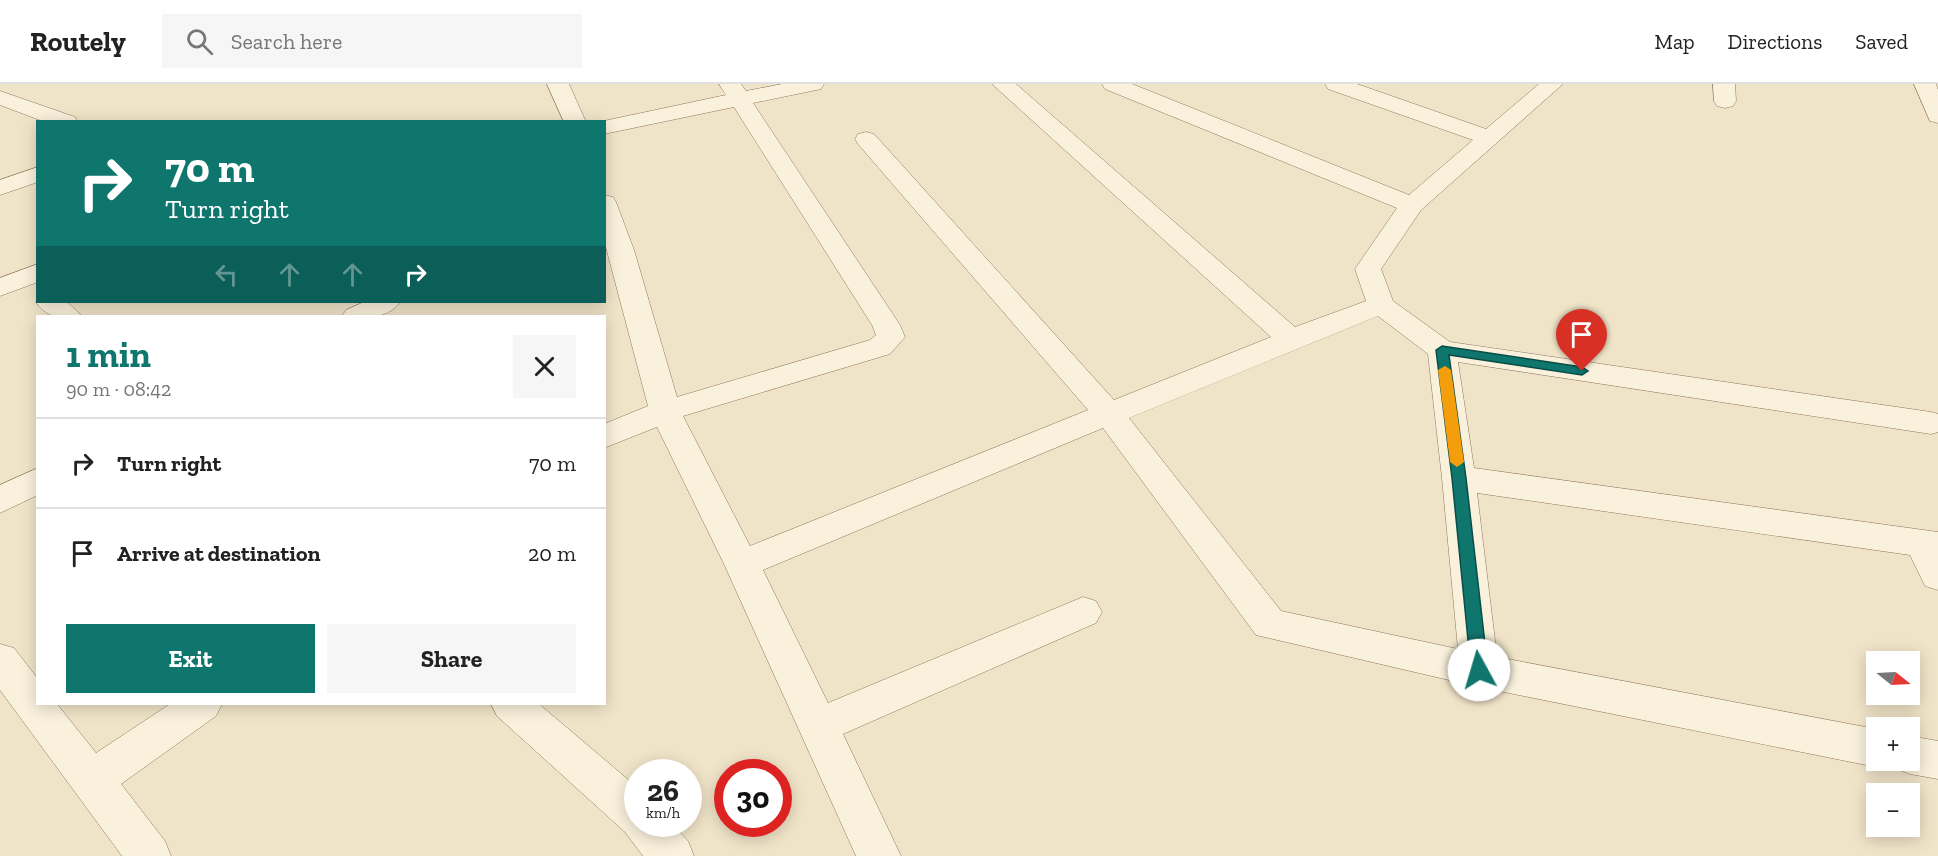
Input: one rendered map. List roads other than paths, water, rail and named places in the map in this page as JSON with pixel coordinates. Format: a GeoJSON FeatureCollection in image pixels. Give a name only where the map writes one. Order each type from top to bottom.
{"type":"FeatureCollection","features":[{"type":"Feature","properties":{"kind":"street"},"geometry":{"type":"LineString","coordinates":[[558,84],[574,120]]}},
{"type":"Feature","properties":{"kind":"street"},"geometry":{"type":"LineString","coordinates":[[606,126],[735,92],[813,84]]}},
{"type":"Feature","properties":{"kind":"street"},"geometry":{"type":"LineString","coordinates":[[1003,84],[1291,339]]}},
{"type":"Feature","properties":{"kind":"street"},"geometry":{"type":"LineString","coordinates":[[1113,84],[1412,205]]}},
{"type":"Feature","properties":{"kind":"street"},"geometry":{"type":"LineString","coordinates":[[1336,84],[1490,138]]}},
{"type":"Feature","properties":{"kind":"street"},"geometry":{"type":"LineString","coordinates":[[1552,84],[1412,205],[1368,269],[1381,305],[1442,350],[1932,423]]}},
{"type":"Feature","properties":{"kind":"street"},"geometry":{"type":"LineString","coordinates":[[1925,84],[1938,116]]}},
{"type":"Feature","properties":{"kind":"street"},"geometry":{"type":"LineString","coordinates":[[606,436],[665,411],[880,347],[891,337],[886,325],[735,92]]}},
{"type":"Feature","properties":{"kind":"street"},"geometry":{"type":"LineString","coordinates":[[0,98],[61,120]]}},
{"type":"Feature","properties":{"kind":"street"},"geometry":{"type":"LineString","coordinates":[[866,139],[1108,413],[1269,624],[1479,670],[1866,746]]}},
{"type":"Feature","properties":{"kind":"street"},"geometry":{"type":"LineString","coordinates":[[0,188],[36,175]]}},
{"type":"Feature","properties":{"kind":"street"},"geometry":{"type":"LineString","coordinates":[[606,213],[613,251],[665,411],[742,564],[879,856]]}},
{"type":"Feature","properties":{"kind":"street"},"geometry":{"type":"LineString","coordinates":[[51,303],[67,315]]}},
{"type":"Feature","properties":{"kind":"street"},"geometry":{"type":"LineString","coordinates":[[358,315],[384,303]]}},
{"type":"Feature","properties":{"kind":"street"},"geometry":{"type":"LineString","coordinates":[[392,303],[407,315]]}},
{"type":"Feature","properties":{"kind":"street"},"geometry":{"type":"LineString","coordinates":[[742,564],[1108,413],[1381,305]]}},
{"type":"Feature","properties":{"kind":"street"},"geometry":{"type":"LineString","coordinates":[[1442,350],[1459,478],[1479,670]]}},
{"type":"Feature","properties":{"kind":"street"},"geometry":{"type":"LineString","coordinates":[[1459,478],[1930,545],[1938,576]]}},
{"type":"Feature","properties":{"kind":"street"},"geometry":{"type":"LineString","coordinates":[[0,500],[36,481]]}},
{"type":"Feature","properties":{"kind":"street"},"geometry":{"type":"LineString","coordinates":[[818,726],[1083,612]]}},
{"type":"Feature","properties":{"kind":"street"},"geometry":{"type":"LineString","coordinates":[[3,671],[149,856]]}},
{"type":"Feature","properties":{"kind":"street"},"geometry":{"type":"LineString","coordinates":[[92,781],[201,705]]}},
{"type":"Feature","properties":{"kind":"street"},"geometry":{"type":"LineString","coordinates":[[512,705],[624,804]]}},
{"type":"Feature","properties":{"kind":"street"},"geometry":{"type":"LineString","coordinates":[[1920,756],[1938,760]]}},
{"type":"Feature","properties":{"kind":"street"},"geometry":{"type":"LineString","coordinates":[[655,837],[672,856]]}}]}
